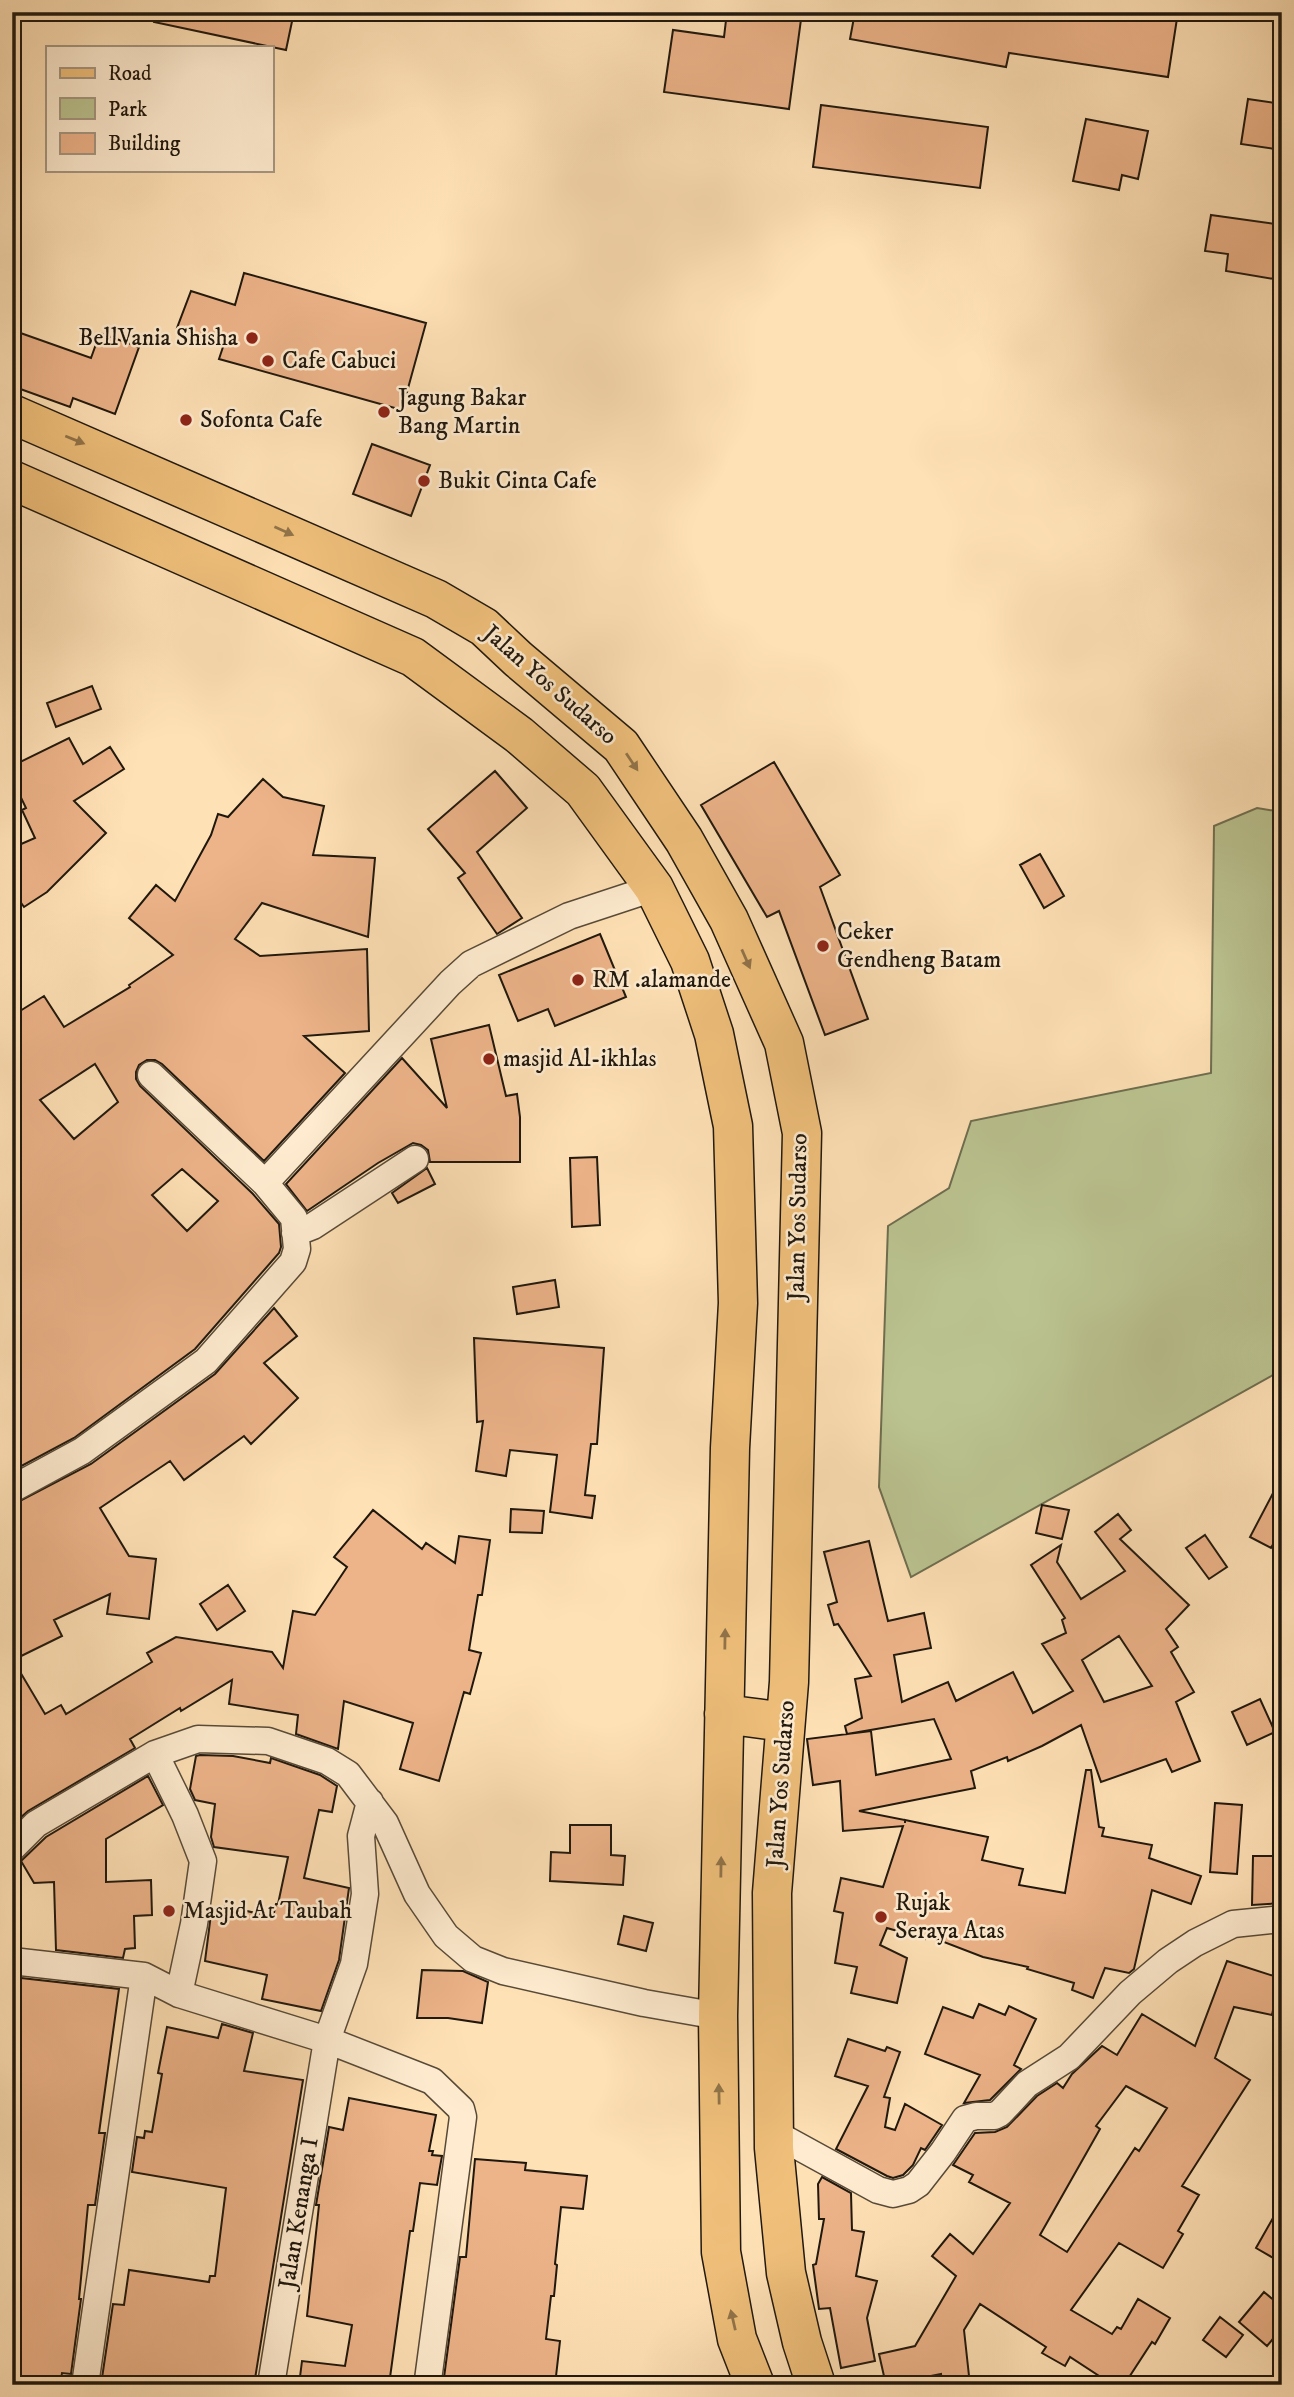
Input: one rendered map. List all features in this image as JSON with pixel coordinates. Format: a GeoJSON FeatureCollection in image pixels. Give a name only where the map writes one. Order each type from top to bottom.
{"type":"FeatureCollection","features":[{"type":"Feature","properties":{"kind":"main road","name":"Jalan Yos Sudarso"},"geometry":{"type":"LineString","coordinates":[[12,414],[436,598],[484,627],[621,746],[684,840],[729,920],[784,1043],[802,1133],[789,1682],[772,1893],[774,2133],[786,2273],[802,2342],[816,2385]]}},
{"type":"Feature","properties":{"kind":"main road"},"geometry":{"type":"LineString","coordinates":[[12,480],[413,657],[519,735],[583,790],[654,888],[690,961],[714,1034],[733,1126],[738,1303],[730,1448],[718,2016],[721,2252],[737,2339],[755,2385]]}},
{"type":"Feature","properties":{"kind":"main road"},"geometry":{"type":"LineString","coordinates":[[724,1714],[785,1722]]}},
{"type":"Feature","properties":{"kind":"street"},"geometry":{"type":"LineString","coordinates":[[265,1183],[450,983],[471,964],[569,916],[654,888]]}},
{"type":"Feature","properties":{"kind":"street"},"geometry":{"type":"LineString","coordinates":[[12,1489],[82,1451],[206,1361],[293,1262],[297,1249],[294,1218],[265,1183],[151,1075]]}},
{"type":"Feature","properties":{"kind":"street"},"geometry":{"type":"LineString","coordinates":[[295,1233],[313,1226],[415,1159]]}},
{"type":"Feature","properties":{"kind":"street"},"geometry":{"type":"LineString","coordinates":[[12,1848],[36,1824],[155,1754],[198,1740],[268,1741],[327,1761],[348,1774],[385,1823],[416,1894],[446,1936],[473,1959],[503,1971],[644,2003],[718,2016]]}},
{"type":"Feature","properties":{"kind":"street"},"geometry":{"type":"LineString","coordinates":[[155,1754],[185,1815],[203,1861],[194,1924],[179,1993]]}},
{"type":"Feature","properties":{"kind":"street","name":"Jalan Kenanga I"},"geometry":{"type":"LineString","coordinates":[[271,2385],[327,2040],[354,1964],[366,1894],[360,1836],[370,1802]]}},
{"type":"Feature","properties":{"kind":"street"},"geometry":{"type":"LineString","coordinates":[[774,2133],[878,2190],[893,2194],[909,2190],[918,2184],[937,2161],[965,2119],[1000,2113],[1027,2084],[1069,2057],[1130,1993],[1168,1961],[1195,1943],[1233,1924],[1282,1919]]}},
{"type":"Feature","properties":{"kind":"street"},"geometry":{"type":"LineString","coordinates":[[12,1961],[144,1976],[179,1993],[327,2040],[432,2081],[461,2109],[463,2117],[428,2380]]}},
{"type":"Feature","properties":{"kind":"street"},"geometry":{"type":"LineString","coordinates":[[85,2385],[144,1976]]}},
{"type":"Feature","properties":{"kind":"green space"},"geometry":{"type":"Polygon","coordinates":[[[1257,808],[1282,812],[1282,1370],[911,1577],[879,1487],[888,1226],[949,1188],[971,1121],[1211,1073],[1214,826],[1257,808]]]}},
{"type":"Feature","properties":{"kind":"building"},"geometry":{"type":"Polygon","coordinates":[[[155,12],[294,12],[286,50],[154,22],[155,12]]]}},
{"type":"Feature","properties":{"kind":"building"},"geometry":{"type":"Polygon","coordinates":[[[727,12],[802,12],[789,109],[664,92],[673,30],[724,37],[727,12]]]}},
{"type":"Feature","properties":{"kind":"building"},"geometry":{"type":"Polygon","coordinates":[[[855,12],[1178,12],[1168,77],[1009,53],[1006,67],[850,39],[855,12]]]}},
{"type":"Feature","properties":{"kind":"building"},"geometry":{"type":"Polygon","coordinates":[[[1248,99],[1282,104],[1282,150],[1241,144],[1248,99]]]}},
{"type":"Feature","properties":{"kind":"building"},"geometry":{"type":"Polygon","coordinates":[[[821,105],[988,127],[980,188],[813,167],[821,105]]]}},
{"type":"Feature","properties":{"kind":"building"},"geometry":{"type":"Polygon","coordinates":[[[1086,119],[1148,131],[1138,179],[1122,175],[1119,190],[1073,181],[1086,119]]]}},
{"type":"Feature","properties":{"kind":"building"},"geometry":{"type":"Polygon","coordinates":[[[1211,215],[1282,225],[1274,279],[1226,271],[1228,254],[1205,251],[1211,215]]]}},
{"type":"Feature","properties":{"kind":"building"},"geometry":{"type":"Polygon","coordinates":[[[244,273],[426,323],[402,410],[219,359],[224,344],[177,328],[191,291],[235,305],[244,273]]]}},
{"type":"Feature","properties":{"kind":"building"},"geometry":{"type":"Polygon","coordinates":[[[12,330],[91,358],[100,333],[139,347],[115,414],[73,398],[70,407],[12,386],[12,330]]]}},
{"type":"Feature","properties":{"kind":"building"},"geometry":{"type":"Polygon","coordinates":[[[372,444],[430,465],[411,516],[353,494],[372,444]]]}},
{"type":"Feature","properties":{"kind":"building"},"geometry":{"type":"Polygon","coordinates":[[[92,686],[101,709],[56,727],[47,703],[92,686]]]}},
{"type":"Feature","properties":{"kind":"building"},"geometry":{"type":"Polygon","coordinates":[[[69,738],[83,764],[110,747],[124,769],[74,801],[106,833],[47,892],[24,907],[12,890],[12,848],[35,838],[22,810],[26,808],[12,779],[12,766],[69,738]]]}},
{"type":"Feature","properties":{"kind":"building"},"geometry":{"type":"Polygon","coordinates":[[[774,762],[840,875],[820,887],[868,1019],[825,1035],[779,911],[767,917],[701,805],[774,762]]]}},
{"type":"Feature","properties":{"kind":"building"},"geometry":{"type":"Polygon","coordinates":[[[495,771],[527,808],[477,852],[522,918],[497,934],[458,878],[465,873],[428,829],[495,771]]]}},
{"type":"Feature","properties":{"kind":"building"},"geometry":{"type":"Polygon","coordinates":[[[263,779],[283,797],[324,806],[313,855],[375,858],[368,937],[262,903],[235,939],[260,956],[367,949],[369,1031],[304,1036],[345,1073],[264,1161],[162,1064],[147,1060],[139,1065],[136,1079],[140,1086],[253,1194],[279,1224],[281,1247],[279,1253],[195,1349],[74,1438],[12,1471],[12,1016],[44,996],[64,1027],[130,987],[129,985],[173,955],[129,918],[156,885],[175,901],[211,835],[218,814],[228,817],[263,779]],[[95,1064],[40,1100],[74,1139],[118,1102],[95,1064]],[[182,1169],[152,1195],[187,1231],[218,1201],[182,1169]]]}},
{"type":"Feature","properties":{"kind":"building"},"geometry":{"type":"Polygon","coordinates":[[[1040,854],[1064,896],[1044,908],[1020,865],[1040,854]]]}},
{"type":"Feature","properties":{"kind":"building","name":"RM .alamande"},"geometry":{"type":"Polygon","coordinates":[[[600,934],[626,997],[555,1026],[548,1009],[518,1021],[499,975],[600,934]]]}},
{"type":"Feature","properties":{"kind":"building"},"geometry":{"type":"Polygon","coordinates":[[[489,1025],[506,1096],[517,1094],[520,1162],[430,1162],[428,1150],[413,1143],[307,1211],[286,1184],[402,1058],[447,1108],[431,1039],[489,1025]]]}},
{"type":"Feature","properties":{"kind":"building"},"geometry":{"type":"Polygon","coordinates":[[[597,1157],[600,1225],[572,1227],[570,1158],[597,1157]]]}},
{"type":"Feature","properties":{"kind":"building"},"geometry":{"type":"Polygon","coordinates":[[[427,1168],[435,1184],[398,1203],[392,1193],[427,1168]]]}},
{"type":"Feature","properties":{"kind":"building"},"geometry":{"type":"Polygon","coordinates":[[[555,1280],[559,1307],[517,1314],[513,1287],[555,1280]]]}},
{"type":"Feature","properties":{"kind":"building"},"geometry":{"type":"Polygon","coordinates":[[[274,1308],[297,1336],[264,1363],[298,1398],[251,1444],[244,1436],[184,1480],[170,1461],[100,1508],[129,1556],[156,1559],[149,1619],[107,1614],[110,1594],[54,1620],[62,1636],[13,1660],[45,1714],[61,1705],[66,1714],[152,1662],[147,1653],[176,1637],[272,1652],[283,1668],[293,1611],[315,1615],[347,1567],[334,1557],[373,1510],[422,1549],[426,1543],[455,1563],[459,1536],[490,1540],[482,1595],[478,1595],[469,1650],[481,1653],[470,1694],[464,1692],[439,1781],[400,1769],[413,1723],[344,1701],[338,1749],[296,1734],[298,1715],[229,1704],[232,1680],[130,1739],[135,1748],[28,1811],[12,1825],[12,1505],[91,1464],[215,1374],[274,1308]]]}},
{"type":"Feature","properties":{"kind":"building"},"geometry":{"type":"Polygon","coordinates":[[[474,1338],[604,1348],[597,1444],[591,1444],[585,1495],[595,1496],[592,1518],[550,1512],[557,1455],[510,1450],[506,1476],[476,1471],[483,1421],[477,1422],[474,1338]]]}},
{"type":"Feature","properties":{"kind":"building"},"geometry":{"type":"Polygon","coordinates":[[[1282,1476],[1282,1528],[1271,1548],[1250,1537],[1282,1476]]]}},
{"type":"Feature","properties":{"kind":"building"},"geometry":{"type":"Polygon","coordinates":[[[1042,1505],[1069,1510],[1062,1539],[1036,1533],[1042,1505]]]}},
{"type":"Feature","properties":{"kind":"building"},"geometry":{"type":"Polygon","coordinates":[[[511,1509],[544,1511],[542,1533],[510,1532],[511,1509]]]}},
{"type":"Feature","properties":{"kind":"building"},"geometry":{"type":"Polygon","coordinates":[[[1118,1514],[1131,1530],[1120,1539],[1189,1605],[1166,1629],[1178,1647],[1171,1652],[1194,1692],[1176,1702],[1200,1761],[1172,1772],[1166,1759],[1101,1782],[1081,1725],[1008,1761],[1007,1757],[971,1771],[975,1788],[859,1811],[988,1837],[982,1860],[1023,1869],[1019,1885],[1065,1893],[1086,1770],[1091,1770],[1099,1827],[1104,1828],[1102,1836],[1152,1845],[1149,1858],[1201,1876],[1191,1904],[1152,1890],[1134,1969],[1129,1973],[1105,1968],[1093,1998],[1072,1990],[1074,1983],[1027,1969],[1028,1967],[983,1957],[926,1935],[925,1939],[887,1928],[880,1945],[907,1958],[897,2003],[851,1993],[857,1967],[835,1963],[843,1913],[834,1911],[841,1878],[883,1887],[903,1826],[843,1831],[840,1781],[813,1785],[807,1739],[847,1734],[845,1726],[862,1718],[855,1679],[871,1676],[838,1624],[834,1625],[828,1605],[837,1602],[824,1552],[869,1541],[888,1621],[924,1613],[931,1648],[894,1655],[902,1702],[948,1682],[956,1701],[1013,1672],[1033,1713],[1073,1691],[1042,1644],[1066,1633],[1062,1620],[1065,1618],[1031,1565],[1061,1545],[1057,1562],[1081,1599],[1125,1571],[1095,1532],[1118,1514]],[[1119,1636],[1082,1660],[1104,1702],[1152,1686],[1119,1636]],[[934,1719],[847,1734],[871,1731],[876,1775],[951,1759],[934,1719]]]}},
{"type":"Feature","properties":{"kind":"building"},"geometry":{"type":"Polygon","coordinates":[[[1205,1535],[1227,1567],[1209,1579],[1186,1548],[1205,1535]]]}},
{"type":"Feature","properties":{"kind":"building"},"geometry":{"type":"Polygon","coordinates":[[[228,1585],[245,1611],[217,1630],[200,1604],[228,1585]]]}},
{"type":"Feature","properties":{"kind":"building"},"geometry":{"type":"Polygon","coordinates":[[[1260,1699],[1275,1732],[1247,1745],[1232,1712],[1260,1699]]]}},
{"type":"Feature","properties":{"kind":"building"},"geometry":{"type":"Polygon","coordinates":[[[196,1756],[233,1756],[270,1763],[271,1758],[320,1775],[337,1786],[332,1812],[319,1810],[304,1878],[349,1888],[339,1960],[321,2011],[262,1999],[267,1975],[205,1961],[211,1914],[223,1917],[225,1906],[273,1917],[288,1857],[214,1847],[211,1837],[215,1804],[195,1800],[190,1789],[196,1756]]]}},
{"type":"Feature","properties":{"kind":"building"},"geometry":{"type":"Polygon","coordinates":[[[148,1776],[163,1805],[106,1839],[106,1882],[151,1880],[152,1915],[134,1916],[135,1948],[125,1949],[123,1958],[56,1950],[54,1882],[34,1883],[21,1861],[46,1837],[148,1776]]]}},
{"type":"Feature","properties":{"kind":"building"},"geometry":{"type":"Polygon","coordinates":[[[1215,1803],[1242,1805],[1237,1874],[1210,1872],[1215,1803]]]}},
{"type":"Feature","properties":{"kind":"building"},"geometry":{"type":"Polygon","coordinates":[[[570,1825],[611,1825],[611,1855],[625,1856],[623,1885],[550,1881],[551,1852],[570,1853],[570,1825]]]}},
{"type":"Feature","properties":{"kind":"building"},"geometry":{"type":"Polygon","coordinates":[[[1253,1856],[1282,1856],[1282,1903],[1252,1905],[1253,1856]]]}},
{"type":"Feature","properties":{"kind":"building"},"geometry":{"type":"Polygon","coordinates":[[[624,1916],[653,1923],[646,1951],[618,1944],[624,1916]]]}},
{"type":"Feature","properties":{"kind":"building"},"geometry":{"type":"Polygon","coordinates":[[[1227,1961],[1280,1978],[1272,2015],[1234,2007],[1215,2058],[1250,2080],[1182,2186],[1199,2195],[1178,2231],[1183,2234],[1163,2268],[1119,2243],[1071,2310],[1112,2334],[1117,2327],[1121,2329],[1138,2299],[1170,2318],[1155,2344],[1152,2342],[1124,2385],[1113,2385],[1070,2357],[1065,2366],[1042,2353],[1046,2347],[980,2304],[964,2330],[970,2385],[942,2385],[941,2374],[886,2385],[879,2354],[915,2346],[956,2276],[932,2256],[950,2234],[973,2254],[1010,2203],[969,2182],[973,2175],[953,2165],[975,2133],[995,2132],[1007,2127],[1037,2096],[1057,2083],[1063,2088],[1072,2074],[1102,2046],[1117,2055],[1142,2014],[1195,2046],[1227,1961]],[[1126,2086],[1096,2126],[1100,2129],[1040,2235],[1067,2252],[1135,2148],[1139,2151],[1167,2108],[1126,2086]]]}},
{"type":"Feature","properties":{"kind":"building"},"geometry":{"type":"Polygon","coordinates":[[[422,1970],[463,1971],[488,1982],[482,2023],[448,2018],[417,2018],[422,1970]]]}},
{"type":"Feature","properties":{"kind":"building"},"geometry":{"type":"Polygon","coordinates":[[[12,1977],[119,1989],[99,2133],[105,2133],[95,2205],[88,2205],[81,2299],[71,2374],[62,2373],[60,2385],[12,2385],[12,1977]]]}},
{"type":"Feature","properties":{"kind":"building"},"geometry":{"type":"Polygon","coordinates":[[[979,2004],[1005,2015],[1009,2006],[1036,2019],[1014,2065],[1021,2069],[990,2100],[964,2103],[980,2075],[925,2054],[943,2007],[973,2018],[979,2004]]]}},
{"type":"Feature","properties":{"kind":"building"},"geometry":{"type":"Polygon","coordinates":[[[222,2024],[253,2033],[244,2071],[303,2080],[254,2385],[163,2385],[102,2378],[113,2304],[124,2305],[129,2270],[209,2282],[210,2276],[215,2276],[226,2188],[132,2172],[137,2137],[144,2138],[145,2131],[152,2132],[162,2074],[158,2073],[167,2027],[218,2038],[222,2024]]]}},
{"type":"Feature","properties":{"kind":"building"},"geometry":{"type":"Polygon","coordinates":[[[848,2039],[885,2051],[887,2047],[900,2052],[884,2097],[890,2098],[885,2127],[895,2130],[905,2104],[942,2125],[925,2150],[921,2148],[913,2165],[903,2175],[893,2178],[887,2176],[836,2149],[868,2086],[835,2076],[848,2039]]]}},
{"type":"Feature","properties":{"kind":"building"},"geometry":{"type":"Polygon","coordinates":[[[349,2098],[436,2115],[429,2151],[433,2151],[432,2155],[442,2156],[437,2185],[420,2183],[413,2231],[410,2231],[389,2385],[299,2385],[302,2361],[345,2366],[352,2325],[307,2316],[319,2205],[316,2205],[329,2127],[343,2130],[349,2098]]]}},
{"type":"Feature","properties":{"kind":"building"},"geometry":{"type":"Polygon","coordinates":[[[475,2159],[526,2163],[525,2170],[587,2176],[583,2209],[561,2207],[554,2296],[551,2296],[546,2339],[560,2341],[555,2385],[443,2385],[460,2257],[466,2257],[475,2159]]]}},
{"type":"Feature","properties":{"kind":"building"},"geometry":{"type":"Polygon","coordinates":[[[822,2177],[851,2193],[852,2230],[864,2232],[856,2276],[877,2281],[867,2318],[875,2361],[841,2368],[830,2308],[819,2309],[813,2265],[816,2264],[824,2219],[819,2219],[818,2184],[822,2177]]]}},
{"type":"Feature","properties":{"kind":"building"},"geometry":{"type":"Polygon","coordinates":[[[1282,2202],[1282,2263],[1256,2248],[1282,2202]]]}},
{"type":"Feature","properties":{"kind":"building"},"geometry":{"type":"Polygon","coordinates":[[[1264,2292],[1282,2307],[1282,2328],[1267,2346],[1239,2322],[1264,2292]]]}},
{"type":"Feature","properties":{"kind":"building"},"geometry":{"type":"Polygon","coordinates":[[[1220,2317],[1243,2335],[1226,2357],[1203,2340],[1220,2317]]]}},
{"type":"Feature","properties":{"kind":"place","name":"BellVania Shisha"},"geometry":{"type":"Point","coordinates":[252,338]}},
{"type":"Feature","properties":{"kind":"place","name":"Cafe Cabuci"},"geometry":{"type":"Point","coordinates":[268,361]}},
{"type":"Feature","properties":{"kind":"place","name":"Jagung Bakar Bang Martin"},"geometry":{"type":"Point","coordinates":[384,412]}},
{"type":"Feature","properties":{"kind":"place","name":"Sofonta Cafe"},"geometry":{"type":"Point","coordinates":[186,420]}},
{"type":"Feature","properties":{"kind":"place","name":"Bukit Cinta Cafe"},"geometry":{"type":"Point","coordinates":[424,481]}},
{"type":"Feature","properties":{"kind":"place","name":"Ceker Gendheng Batam"},"geometry":{"type":"Point","coordinates":[823,946]}},
{"type":"Feature","properties":{"kind":"place","name":"RM .alamande"},"geometry":{"type":"Point","coordinates":[578,980]}},
{"type":"Feature","properties":{"kind":"place","name":"masjid Al-ikhlas"},"geometry":{"type":"Point","coordinates":[489,1059]}},
{"type":"Feature","properties":{"kind":"place","name":"Masjid At Taubah"},"geometry":{"type":"Point","coordinates":[169,1911]}},
{"type":"Feature","properties":{"kind":"place","name":"Rujak Seraya Atas"},"geometry":{"type":"Point","coordinates":[881,1917]}}]}
